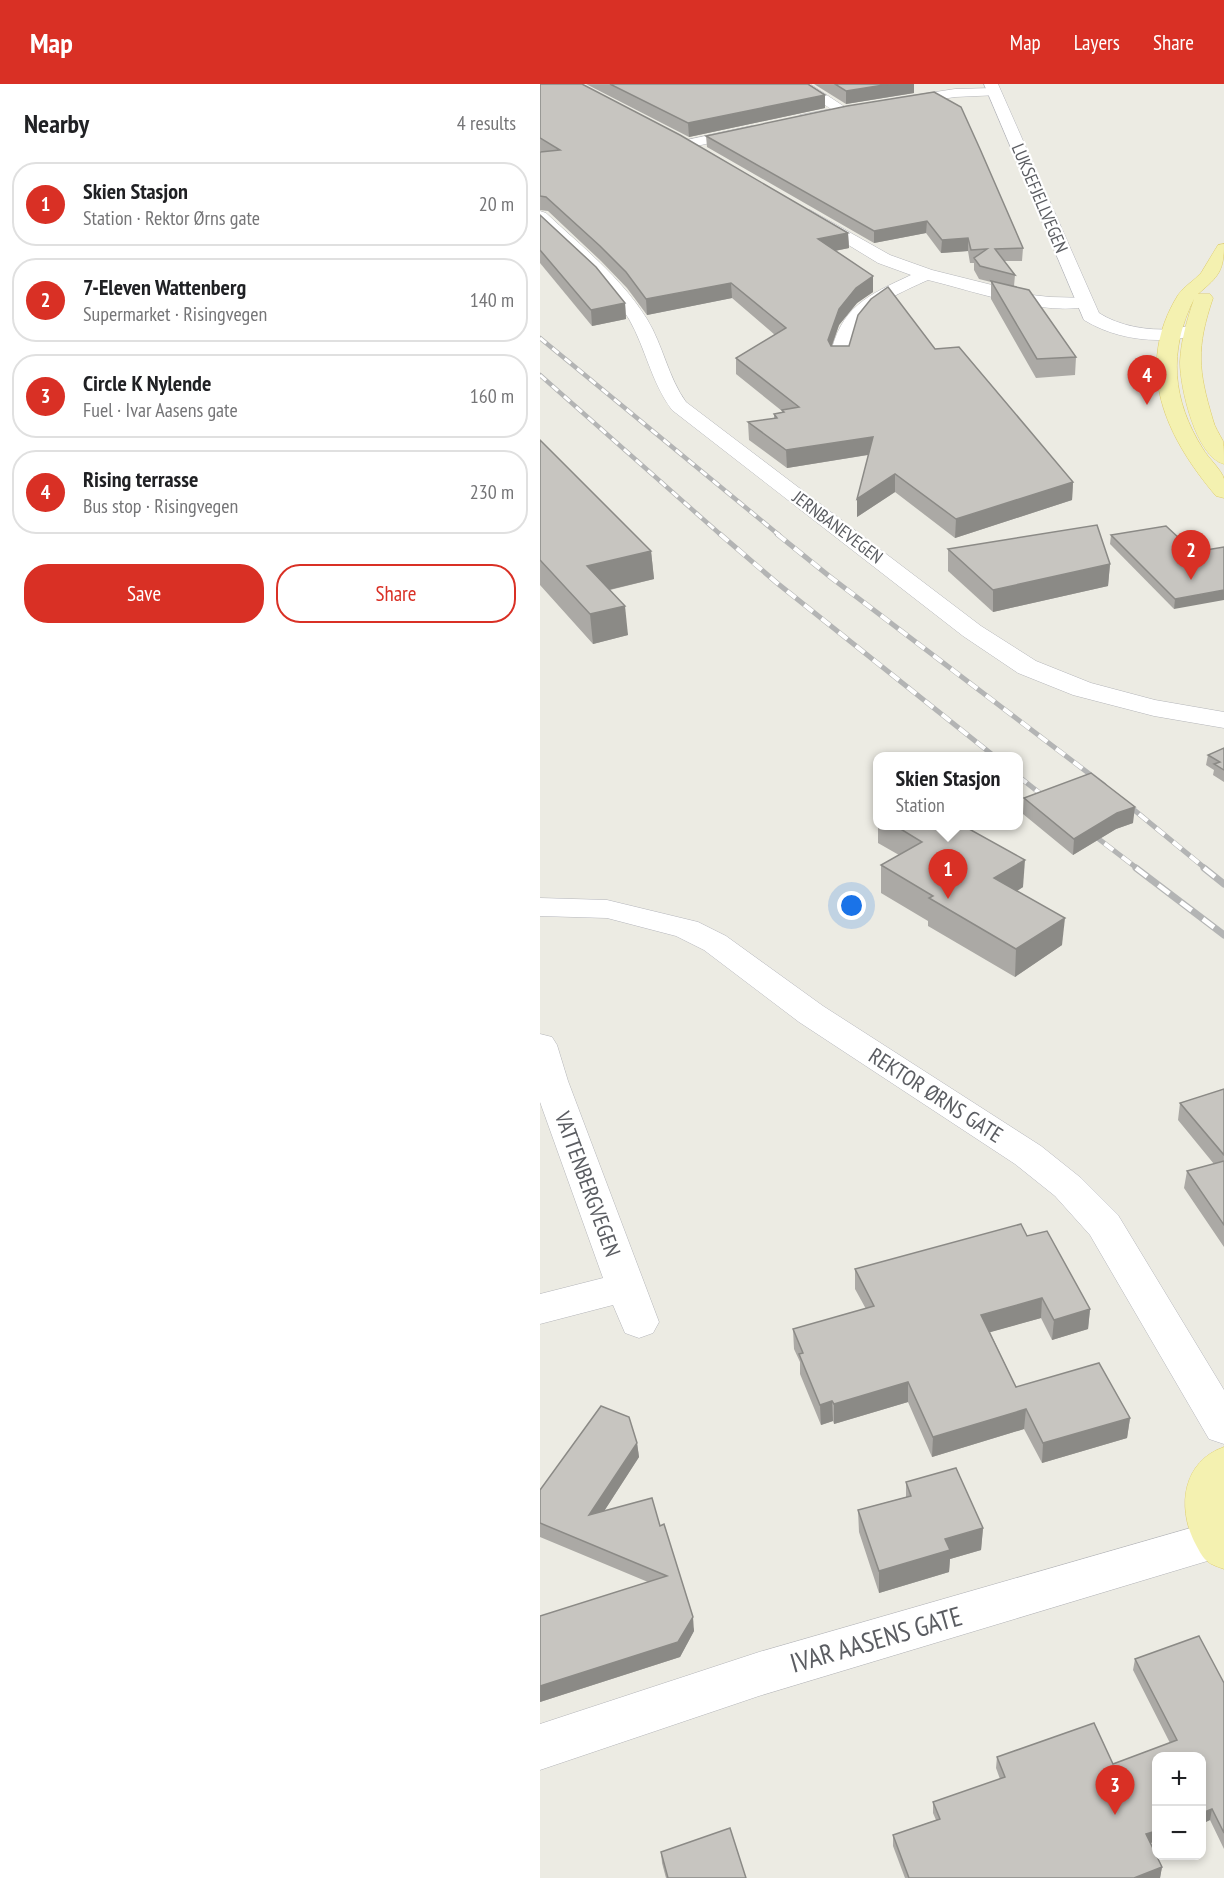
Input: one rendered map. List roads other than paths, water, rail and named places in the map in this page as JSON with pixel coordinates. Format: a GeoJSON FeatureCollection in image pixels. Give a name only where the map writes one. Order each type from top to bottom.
{"type":"FeatureCollection","features":[{"type":"Feature","properties":{"kind":"main road"},"geometry":{"type":"LineString","coordinates":[[1224,249],[1206,278],[1188,295],[1172,328],[1165,367],[1167,395],[1188,445],[1224,491]]}},
{"type":"Feature","properties":{"kind":"main road"},"geometry":{"type":"LineString","coordinates":[[1206,278],[1205,295],[1193,330],[1190,363],[1196,405],[1206,434],[1224,457]]}},
{"type":"Feature","properties":{"kind":"main road"},"geometry":{"type":"LineString","coordinates":[[1220,1544],[1206,1520],[1205,1500],[1210,1480],[1224,1465]]}},
{"type":"Feature","properties":{"kind":"street"},"geometry":{"type":"LineString","coordinates":[[790,122],[850,110],[800,84]]}},
{"type":"Feature","properties":{"kind":"street","name":"LUKSEFJELLVEGEN"},"geometry":{"type":"LineString","coordinates":[[879,105],[992,88],[1091,316],[1124,329],[1193,330]]}},
{"type":"Feature","properties":{"kind":"street"},"geometry":{"type":"LineString","coordinates":[[706,155],[681,142],[767,126]]}},
{"type":"Feature","properties":{"kind":"street"},"geometry":{"type":"LineString","coordinates":[[796,207],[884,259],[926,274],[1032,300],[1050,303],[1085,303]]}},
{"type":"Feature","properties":{"kind":"street","name":"JERNBANEVEGEN"},"geometry":{"type":"LineString","coordinates":[[540,216],[602,273],[625,300],[639,321],[667,391],[679,406],[972,631],[1028,668],[1082,689],[1154,708],[1224,720]]}},
{"type":"Feature","properties":{"kind":"street"},"geometry":{"type":"LineString","coordinates":[[840,357],[847,327],[861,313],[891,291],[926,274]]}},
{"type":"Feature","properties":{"kind":"street","name":"REKTOR ØRNS GATE"},"geometry":{"type":"LineString","coordinates":[[540,907],[607,909],[687,929],[716,943],[811,1014],[1028,1155],[1068,1187],[1104,1225],[1224,1427]]}},
{"type":"Feature","properties":{"kind":"street","name":"VATTENBERGVEGEN"},"geometry":{"type":"LineString","coordinates":[[540,1045],[550,1081],[632,1305],[540,1309]]}},
{"type":"Feature","properties":{"kind":"street","name":"IVAR AASENS GATE"},"geometry":{"type":"LineString","coordinates":[[540,1747],[759,1674],[1220,1544]]}},
{"type":"Feature","properties":{"kind":"railway"},"geometry":{"type":"LineString","coordinates":[[540,338],[779,535]]}},
{"type":"Feature","properties":{"kind":"railway"},"geometry":{"type":"LineString","coordinates":[[540,375],[721,535]]}},
{"type":"Feature","properties":{"kind":"railway"},"geometry":{"type":"LineString","coordinates":[[720,534],[777,583],[989,752]]}},
{"type":"Feature","properties":{"kind":"railway"},"geometry":{"type":"LineString","coordinates":[[777,534],[1104,785]]}},
{"type":"Feature","properties":{"kind":"railway"},"geometry":{"type":"LineString","coordinates":[[1023,780],[1051,802]]}},
{"type":"Feature","properties":{"kind":"railway"},"geometry":{"type":"LineString","coordinates":[[1122,800],[1206,869]]}},
{"type":"Feature","properties":{"kind":"railway"},"geometry":{"type":"LineString","coordinates":[[1087,830],[1138,869]]}},
{"type":"Feature","properties":{"kind":"railway"},"geometry":{"type":"LineString","coordinates":[[1136,868],[1224,935]]}},
{"type":"Feature","properties":{"kind":"railway"},"geometry":{"type":"LineString","coordinates":[[1204,868],[1224,884]]}},
{"type":"Feature","properties":{"kind":"place","name":"Rising terrasse"},"geometry":{"type":"Point","coordinates":[1147,405]}},
{"type":"Feature","properties":{"kind":"place","name":"7-Eleven Wattenberg"},"geometry":{"type":"Point","coordinates":[1191,580]}},
{"type":"Feature","properties":{"kind":"place","name":"Skien Stasjon"},"geometry":{"type":"Point","coordinates":[948,899]}},
{"type":"Feature","properties":{"kind":"place","name":"Circle K Nylende"},"geometry":{"type":"Point","coordinates":[1115,1815]}}]}
